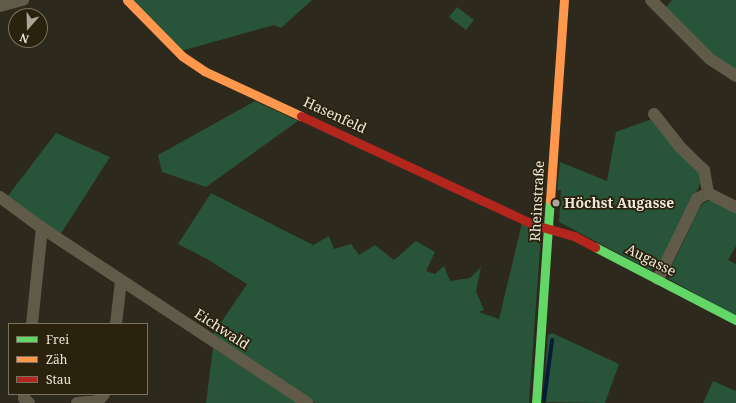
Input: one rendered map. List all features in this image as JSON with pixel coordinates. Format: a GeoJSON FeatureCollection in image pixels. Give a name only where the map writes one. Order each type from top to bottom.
{"type":"FeatureCollection","features":[{"type":"Feature","properties":{"kind":"street"},"geometry":{"type":"LineString","coordinates":[[0,6],[23,0]]}},
{"type":"Feature","properties":{"kind":"street","name":"Hasenfeld"},"geometry":{"type":"LineString","coordinates":[[127,0],[182,56],[204,71],[535,225],[550,228]]}},
{"type":"Feature","properties":{"kind":"street","name":"Rheinstraße"},"geometry":{"type":"LineString","coordinates":[[536,403],[550,228],[557,68],[564,0]]}},
{"type":"Feature","properties":{"kind":"street"},"geometry":{"type":"LineString","coordinates":[[651,0],[710,59],[736,76]]}},
{"type":"Feature","properties":{"kind":"street"},"geometry":{"type":"LineString","coordinates":[[654,114],[681,148],[704,170],[708,193]]}},
{"type":"Feature","properties":{"kind":"street"},"geometry":{"type":"LineString","coordinates":[[708,193],[736,208]]}},
{"type":"Feature","properties":{"kind":"street"},"geometry":{"type":"LineString","coordinates":[[658,279],[697,199],[708,193]]}},
{"type":"Feature","properties":{"kind":"street","name":"Eichwald"},"geometry":{"type":"LineString","coordinates":[[0,197],[42,228],[307,403]]}},
{"type":"Feature","properties":{"kind":"street"},"geometry":{"type":"LineString","coordinates":[[32,323],[42,228]]}},
{"type":"Feature","properties":{"kind":"street","name":"Augasse"},"geometry":{"type":"LineString","coordinates":[[550,228],[574,236],[736,320]]}},
{"type":"Feature","properties":{"kind":"street"},"geometry":{"type":"LineString","coordinates":[[116,323],[121,281]]}},
{"type":"Feature","properties":{"kind":"street"},"geometry":{"type":"LineString","coordinates":[[24,395],[24,398],[29,403]]}},
{"type":"Feature","properties":{"kind":"street"},"geometry":{"type":"LineString","coordinates":[[77,403],[98,401],[103,395]]}},
{"type":"Feature","properties":{"kind":"green space"},"geometry":{"type":"Polygon","coordinates":[[[132,0],[312,0],[281,28],[274,25],[181,51],[132,0]]]}},
{"type":"Feature","properties":{"kind":"green space"},"geometry":{"type":"Polygon","coordinates":[[[672,0],[736,0],[736,72],[698,43],[664,9],[672,0]]]}},
{"type":"Feature","properties":{"kind":"green space"},"geometry":{"type":"Polygon","coordinates":[[[457,7],[474,20],[466,30],[449,17],[457,7]]]}},
{"type":"Feature","properties":{"kind":"green space"},"geometry":{"type":"Polygon","coordinates":[[[255,101],[298,121],[206,187],[162,172],[158,155],[255,101]]]}},
{"type":"Feature","properties":{"kind":"green space"},"geometry":{"type":"Polygon","coordinates":[[[652,119],[697,168],[701,177],[699,187],[657,268],[650,270],[559,222],[561,190],[557,190],[560,162],[607,181],[616,132],[652,119]]]}},
{"type":"Feature","properties":{"kind":"green space"},"geometry":{"type":"Polygon","coordinates":[[[56,133],[110,157],[60,235],[7,197],[56,133]]]}},
{"type":"Feature","properties":{"kind":"green space"},"geometry":{"type":"Polygon","coordinates":[[[211,193],[313,245],[329,236],[334,249],[351,244],[359,255],[375,245],[394,260],[416,241],[435,252],[426,271],[435,274],[444,266],[450,281],[470,278],[481,267],[476,291],[484,310],[479,312],[499,319],[522,223],[541,234],[529,403],[316,403],[212,336],[247,284],[207,259],[178,244],[211,193]]]}},
{"type":"Feature","properties":{"kind":"green space"},"geometry":{"type":"Polygon","coordinates":[[[710,200],[736,213],[736,246],[728,260],[736,264],[736,316],[669,279],[669,272],[698,211],[702,204],[710,200]]]}},
{"type":"Feature","properties":{"kind":"green space"},"geometry":{"type":"Polygon","coordinates":[[[552,333],[619,364],[605,403],[543,402],[548,335],[552,333]]]}},
{"type":"Feature","properties":{"kind":"green space"},"geometry":{"type":"Polygon","coordinates":[[[213,348],[299,403],[206,403],[213,348]]]}},
{"type":"Feature","properties":{"kind":"green space"},"geometry":{"type":"Polygon","coordinates":[[[713,381],[736,391],[736,403],[703,403],[713,381]]]}},
{"type":"Feature","properties":{"kind":"waterway"},"geometry":{"type":"LineString","coordinates":[[544,401],[552,341]]}},
{"type":"Feature","properties":{"kind":"traffic: fast"},"geometry":{"type":"LineString","coordinates":[[536,403],[550,200]]}},
{"type":"Feature","properties":{"kind":"traffic: fast"},"geometry":{"type":"LineString","coordinates":[[595,247],[736,320]]}},
{"type":"Feature","properties":{"kind":"traffic: slow"},"geometry":{"type":"LineString","coordinates":[[127,0],[182,56],[204,71],[301,116]]}},
{"type":"Feature","properties":{"kind":"traffic: slow"},"geometry":{"type":"LineString","coordinates":[[550,200],[564,0]]}},
{"type":"Feature","properties":{"kind":"traffic: jam"},"geometry":{"type":"LineString","coordinates":[[301,116],[535,225],[574,236],[595,247]]}},
{"type":"Feature","properties":{"kind":"place","name":"Höchst Augasse"},"geometry":{"type":"Point","coordinates":[556,203]}}]}
